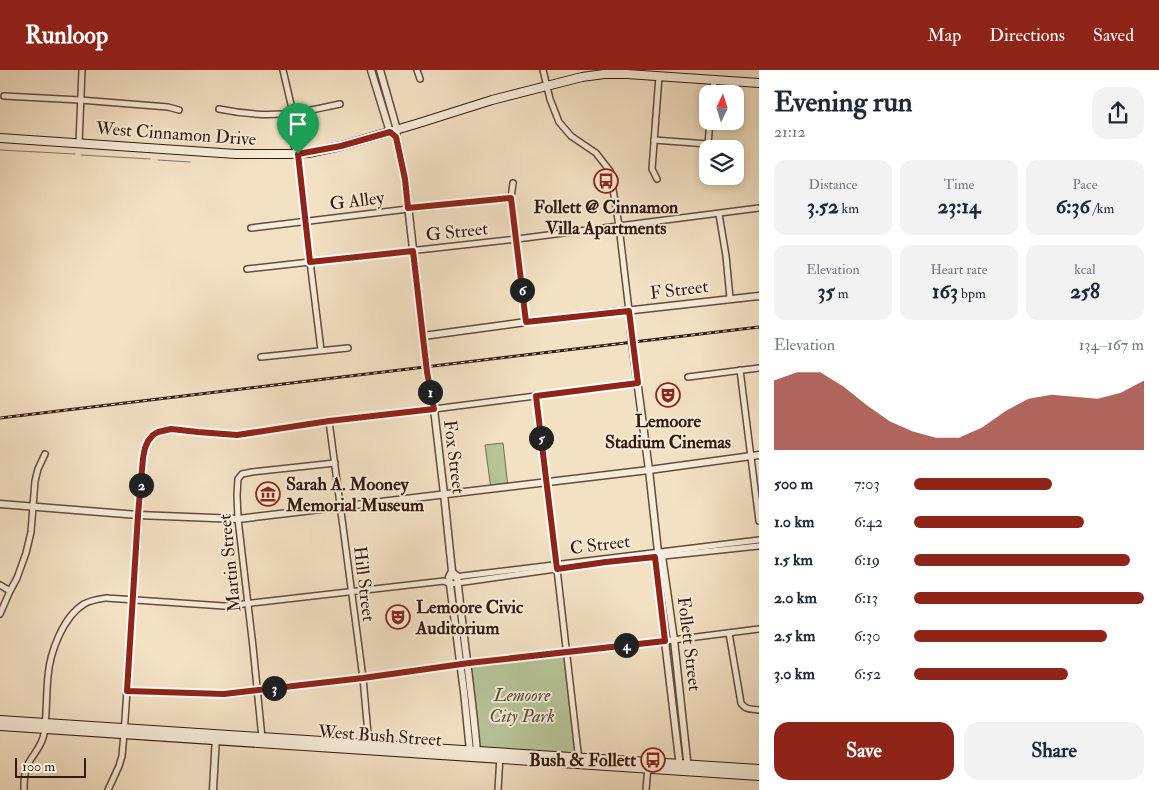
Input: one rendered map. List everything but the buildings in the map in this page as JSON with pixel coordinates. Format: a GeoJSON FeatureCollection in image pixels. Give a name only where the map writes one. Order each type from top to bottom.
{"type":"FeatureCollection","features":[{"type":"Feature","properties":{"kind":"main road","name":"West Cinnamon Drive"},"geometry":{"type":"LineString","coordinates":[[0,138],[236,154],[298,154],[394,133],[492,100],[582,77],[604,74],[627,74],[759,83]]}},
{"type":"Feature","properties":{"kind":"main road","name":"West Bush Street"},"geometry":{"type":"LineString","coordinates":[[0,720],[45,726]]}},
{"type":"Feature","properties":{"kind":"main road","name":"West Bush Street"},"geometry":{"type":"LineString","coordinates":[[0,726],[45,726],[648,766],[759,769]]}},
{"type":"Feature","properties":{"kind":"main road","name":"West Bush Street"},"geometry":{"type":"LineString","coordinates":[[684,768],[759,776]]}},
{"type":"Feature","properties":{"kind":"street"},"geometry":{"type":"LineString","coordinates":[[79,143],[82,70]]}},
{"type":"Feature","properties":{"kind":"street"},"geometry":{"type":"LineString","coordinates":[[283,70],[292,113],[296,118],[305,221],[321,350]]}},
{"type":"Feature","properties":{"kind":"street","name":"Fox Street"},"geometry":{"type":"LineString","coordinates":[[371,70],[394,133]]}},
{"type":"Feature","properties":{"kind":"street","name":"Fox Street"},"geometry":{"type":"LineString","coordinates":[[380,70],[405,179],[427,372],[434,409],[444,494],[460,664],[474,754]]}},
{"type":"Feature","properties":{"kind":"street"},"geometry":{"type":"LineString","coordinates":[[417,70],[420,79]]}},
{"type":"Feature","properties":{"kind":"street","name":"Follett Street"},"geometry":{"type":"LineString","coordinates":[[543,70],[546,85],[559,122],[571,136],[596,153],[610,171],[619,226],[650,470],[659,555],[665,641],[684,768]]}},
{"type":"Feature","properties":{"kind":"street"},"geometry":{"type":"LineString","coordinates":[[657,179],[652,169],[660,76]]}},
{"type":"Feature","properties":{"kind":"street"},"geometry":{"type":"LineString","coordinates":[[714,80],[714,85]]}},
{"type":"Feature","properties":{"kind":"street"},"geometry":{"type":"LineString","coordinates":[[4,96],[168,107],[179,110]]}},
{"type":"Feature","properties":{"kind":"street"},"geometry":{"type":"LineString","coordinates":[[219,109],[253,114],[292,113],[340,104]]}},
{"type":"Feature","properties":{"kind":"street"},"geometry":{"type":"LineString","coordinates":[[654,140],[708,144],[709,130]]}},
{"type":"Feature","properties":{"kind":"street"},"geometry":{"type":"LineString","coordinates":[[513,183],[511,198],[526,322]]}},
{"type":"Feature","properties":{"kind":"street","name":"G Alley"},"geometry":{"type":"LineString","coordinates":[[251,228],[408,208],[511,198]]}},
{"type":"Feature","properties":{"kind":"street","name":"G Street"},"geometry":{"type":"LineString","coordinates":[[247,269],[517,239],[759,208]]}},
{"type":"Feature","properties":{"kind":"street"},"geometry":{"type":"LineString","coordinates":[[719,214],[730,298]]}},
{"type":"Feature","properties":{"kind":"street","name":"F Street"},"geometry":{"type":"LineString","coordinates":[[423,336],[526,322],[759,296]]}},
{"type":"Feature","properties":{"kind":"street"},"geometry":{"type":"LineString","coordinates":[[260,357],[348,348]]}},
{"type":"Feature","properties":{"kind":"street"},"geometry":{"type":"LineString","coordinates":[[688,378],[759,368]]}},
{"type":"Feature","properties":{"kind":"street"},"geometry":{"type":"LineString","coordinates":[[740,370],[759,521]]}},
{"type":"Feature","properties":{"kind":"street"},"geometry":{"type":"LineString","coordinates":[[108,790],[122,756],[143,458],[145,448],[151,436],[171,429],[237,435],[329,421],[638,383]]}},
{"type":"Feature","properties":{"kind":"street"},"geometry":{"type":"LineString","coordinates":[[536,396],[579,761]]}},
{"type":"Feature","properties":{"kind":"street","name":"Hill Street"},"geometry":{"type":"LineString","coordinates":[[329,421],[363,678],[370,748]]}},
{"type":"Feature","properties":{"kind":"street"},"geometry":{"type":"LineString","coordinates":[[0,614],[17,578],[26,553],[31,532],[35,481],[38,468],[45,454]]}},
{"type":"Feature","properties":{"kind":"street"},"geometry":{"type":"LineString","coordinates":[[0,504],[138,515],[238,519],[650,470],[759,455]]}},
{"type":"Feature","properties":{"kind":"street","name":"Martin Street"},"geometry":{"type":"LineString","coordinates":[[263,741],[254,647],[238,519],[238,479],[242,474],[335,463]]}},
{"type":"Feature","properties":{"kind":"street","name":"C Street"},"geometry":{"type":"LineString","coordinates":[[24,790],[26,768],[42,742],[50,661],[54,646],[69,618],[84,604],[94,600],[106,598],[224,606],[606,562],[759,540]]}},
{"type":"Feature","properties":{"kind":"street","name":"C Street"},"geometry":{"type":"LineString","coordinates":[[659,555],[759,546]]}},
{"type":"Feature","properties":{"kind":"street","name":"Follett Street"},"geometry":{"type":"LineString","coordinates":[[659,555],[674,640],[684,768]]}},
{"type":"Feature","properties":{"kind":"street","name":"Fox Street"},"geometry":{"type":"LineString","coordinates":[[452,579],[468,663],[474,754]]}},
{"type":"Feature","properties":{"kind":"street"},"geometry":{"type":"LineString","coordinates":[[0,585],[10,591]]}},
{"type":"Feature","properties":{"kind":"street"},"geometry":{"type":"LineString","coordinates":[[127,691],[224,694],[759,629]]}},
{"type":"Feature","properties":{"kind":"street"},"geometry":{"type":"LineString","coordinates":[[729,633],[741,703],[746,709],[759,710]]}},
{"type":"Feature","properties":{"kind":"street"},"geometry":{"type":"LineString","coordinates":[[213,790],[216,737]]}},
{"type":"Feature","properties":{"kind":"street"},"geometry":{"type":"LineString","coordinates":[[498,790],[500,756]]}},
{"type":"Feature","properties":{"kind":"street"},"geometry":{"type":"LineString","coordinates":[[646,790],[648,766]]}},
{"type":"Feature","properties":{"kind":"green space"},"geometry":{"type":"Polygon","coordinates":[[[503,443],[508,487],[491,489],[485,445],[503,443]]]}},
{"type":"Feature","properties":{"kind":"green space","name":"Lemoore City Park"},"geometry":{"type":"Polygon","coordinates":[[[566,652],[578,758],[477,752],[468,663],[566,652]]]}},
{"type":"Feature","properties":{"kind":"waterway"},"geometry":{"type":"LineString","coordinates":[[0,150],[75,154]]}},
{"type":"Feature","properties":{"kind":"waterway"},"geometry":{"type":"LineString","coordinates":[[81,155],[150,159]]}},
{"type":"Feature","properties":{"kind":"waterway"},"geometry":{"type":"LineString","coordinates":[[158,160],[190,162]]}},
{"type":"Feature","properties":{"kind":"railway"},"geometry":{"type":"LineString","coordinates":[[0,418],[759,327]]}},
{"type":"Feature","properties":{"kind":"place","name":"Follett @ Cinnamon Villa Apartments"},"geometry":{"type":"Point","coordinates":[606,181]}},
{"type":"Feature","properties":{"kind":"place","name":"Lemoore Stadium Cinemas"},"geometry":{"type":"Point","coordinates":[668,395]}},
{"type":"Feature","properties":{"kind":"place","name":"Sarah A. Mooney Memorial Museum"},"geometry":{"type":"Point","coordinates":[268,494]}},
{"type":"Feature","properties":{"kind":"place","name":"Lemoore Civic Auditorium"},"geometry":{"type":"Point","coordinates":[398,617]}},
{"type":"Feature","properties":{"kind":"place","name":"Bush & Follett"},"geometry":{"type":"Point","coordinates":[653,760]}},
{"type":"Feature","properties":{"kind":"route"},"geometry":{"type":"LineString","coordinates":[[390,132],[396,137],[405,179],[408,208],[511,198],[526,322],[629,311],[638,383],[536,396],[557,569],[655,557],[665,641],[469,663],[363,678],[224,694],[127,691],[143,458],[148,441],[153,435],[171,429],[237,435],[329,421],[434,409],[427,372],[413,251],[310,262],[298,154],[341,146],[390,132]]}}]}
